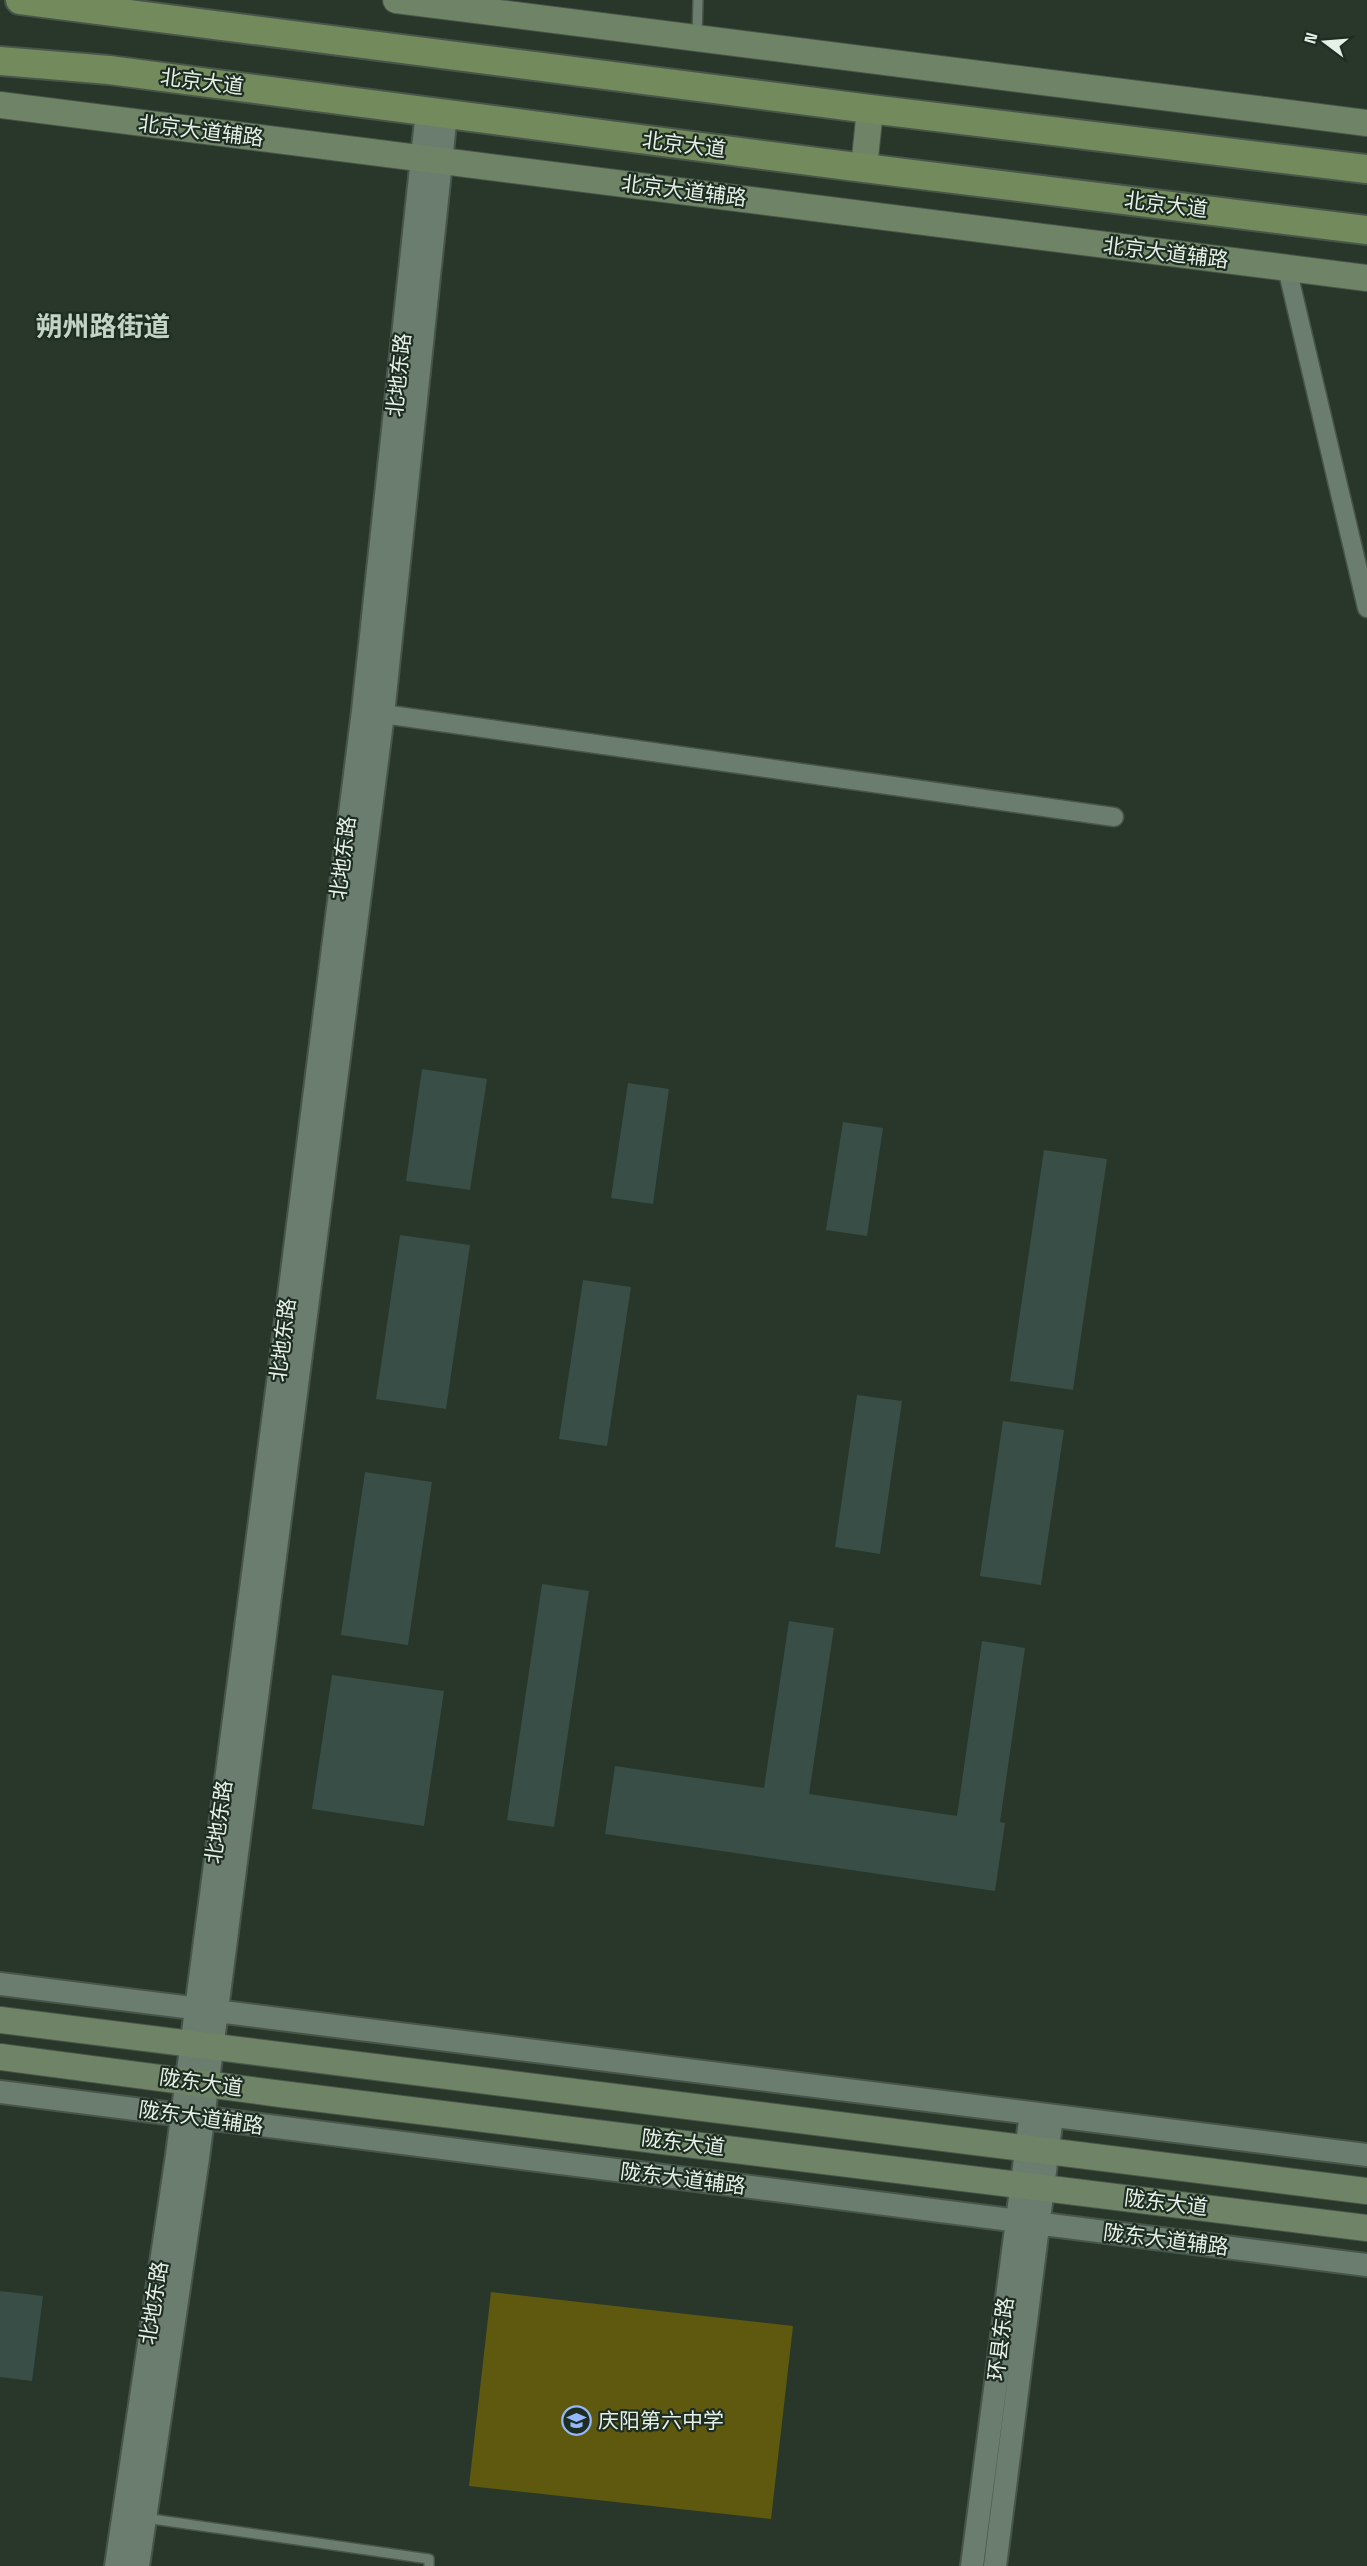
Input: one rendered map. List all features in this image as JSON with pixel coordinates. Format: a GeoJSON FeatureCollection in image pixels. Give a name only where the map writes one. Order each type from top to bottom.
{"type":"FeatureCollection","features":[{"type":"Feature","properties":{"kind":"main road"},"geometry":{"type":"LineString","coordinates":[[20,0],[870,109],[1367,169]]}},
{"type":"Feature","properties":{"kind":"main road"},"geometry":{"type":"LineString","coordinates":[[396,0],[1367,123]]}},
{"type":"Feature","properties":{"kind":"main road","name":"北京大道"},"geometry":{"type":"LineString","coordinates":[[0,61],[109,69],[864,168],[1367,230]]}},
{"type":"Feature","properties":{"kind":"main road","name":"北京大道辅路"},"geometry":{"type":"LineString","coordinates":[[0,105],[1367,278]]}},
{"type":"Feature","properties":{"kind":"main road"},"geometry":{"type":"LineString","coordinates":[[864,168],[870,109]]}},
{"type":"Feature","properties":{"kind":"main road","name":"陇东大道"},"geometry":{"type":"LineString","coordinates":[[0,2020],[1367,2191]]}},
{"type":"Feature","properties":{"kind":"main road","name":"陇东大道"},"geometry":{"type":"LineString","coordinates":[[0,2057],[1367,2228]]}},
{"type":"Feature","properties":{"kind":"street","name":"北地东路"},"geometry":{"type":"LineString","coordinates":[[205,2009],[383,714],[437,113]]}},
{"type":"Feature","properties":{"kind":"street","name":"北地东路"},"geometry":{"type":"LineString","coordinates":[[138,2566],[279,1375],[432,160]]}},
{"type":"Feature","properties":{"kind":"street"},"geometry":{"type":"LineString","coordinates":[[1287,268],[1367,608]]}},
{"type":"Feature","properties":{"kind":"street"},"geometry":{"type":"LineString","coordinates":[[383,714],[1114,817]]}},
{"type":"Feature","properties":{"kind":"street"},"geometry":{"type":"LineString","coordinates":[[0,1984],[1367,2155]]}},
{"type":"Feature","properties":{"kind":"street","name":"陇东大道辅路"},"geometry":{"type":"LineString","coordinates":[[0,2092],[1367,2265]]}},
{"type":"Feature","properties":{"kind":"street","name":"环县东路"},"geometry":{"type":"LineString","coordinates":[[972,2566],[1042,2115]]}},
{"type":"Feature","properties":{"kind":"street","name":"北地东路"},"geometry":{"type":"LineString","coordinates":[[116,2566],[192,2117]]}},
{"type":"Feature","properties":{"kind":"street","name":"环县东路"},"geometry":{"type":"LineString","coordinates":[[994,2566],[1027,2222]]}},
{"type":"Feature","properties":{"kind":"lane"},"geometry":{"type":"LineString","coordinates":[[697,39],[698,0]]}},
{"type":"Feature","properties":{"kind":"lane"},"geometry":{"type":"LineString","coordinates":[[143,2518],[429,2559],[429,2566]]}},
{"type":"Feature","properties":{"kind":"shaded area"},"geometry":{"type":"Polygon","coordinates":[[[491,2292],[793,2326],[771,2519],[469,2486],[491,2292]]]}},
{"type":"Feature","properties":{"kind":"building"},"geometry":{"type":"Polygon","coordinates":[[[422,1069],[487,1079],[470,1190],[406,1181],[422,1069]]]}},
{"type":"Feature","properties":{"kind":"building"},"geometry":{"type":"Polygon","coordinates":[[[628,1083],[669,1089],[653,1204],[611,1198],[628,1083]]]}},
{"type":"Feature","properties":{"kind":"building"},"geometry":{"type":"Polygon","coordinates":[[[843,1122],[883,1128],[867,1236],[826,1230],[843,1122]]]}},
{"type":"Feature","properties":{"kind":"building"},"geometry":{"type":"Polygon","coordinates":[[[1044,1150],[1107,1159],[1073,1390],[1010,1381],[1044,1150]]]}},
{"type":"Feature","properties":{"kind":"building"},"geometry":{"type":"Polygon","coordinates":[[[400,1235],[470,1245],[446,1409],[376,1399],[400,1235]]]}},
{"type":"Feature","properties":{"kind":"building"},"geometry":{"type":"Polygon","coordinates":[[[583,1280],[631,1287],[607,1446],[559,1439],[583,1280]]]}},
{"type":"Feature","properties":{"kind":"building"},"geometry":{"type":"Polygon","coordinates":[[[857,1395],[902,1401],[880,1554],[835,1547],[857,1395]]]}},
{"type":"Feature","properties":{"kind":"building"},"geometry":{"type":"Polygon","coordinates":[[[1003,1421],[1064,1430],[1041,1585],[980,1576],[1003,1421]]]}},
{"type":"Feature","properties":{"kind":"building"},"geometry":{"type":"Polygon","coordinates":[[[365,1472],[432,1482],[408,1645],[341,1635],[365,1472]]]}},
{"type":"Feature","properties":{"kind":"building"},"geometry":{"type":"Polygon","coordinates":[[[542,1584],[589,1591],[554,1827],[507,1820],[542,1584]]]}},
{"type":"Feature","properties":{"kind":"building"},"geometry":{"type":"Polygon","coordinates":[[[789,1621],[834,1628],[809,1794],[957,1816],[982,1641],[1025,1648],[1000,1822],[1005,1823],[995,1891],[605,1834],[615,1766],[764,1788],[789,1621]]]}},
{"type":"Feature","properties":{"kind":"building"},"geometry":{"type":"Polygon","coordinates":[[[332,1675],[444,1691],[424,1826],[312,1809],[332,1675]]]}},
{"type":"Feature","properties":{"kind":"building"},"geometry":{"type":"Polygon","coordinates":[[[0,2291],[43,2296],[32,2381],[0,2377],[0,2291]]]}},
{"type":"Feature","properties":{"kind":"place","name":"庆阳第六中学"},"geometry":{"type":"Point","coordinates":[577,2421]}},
{"type":"Feature","properties":{"kind":"district","name":"朔州路街道"},"geometry":{"type":"Point","coordinates":[103,327]}}]}
